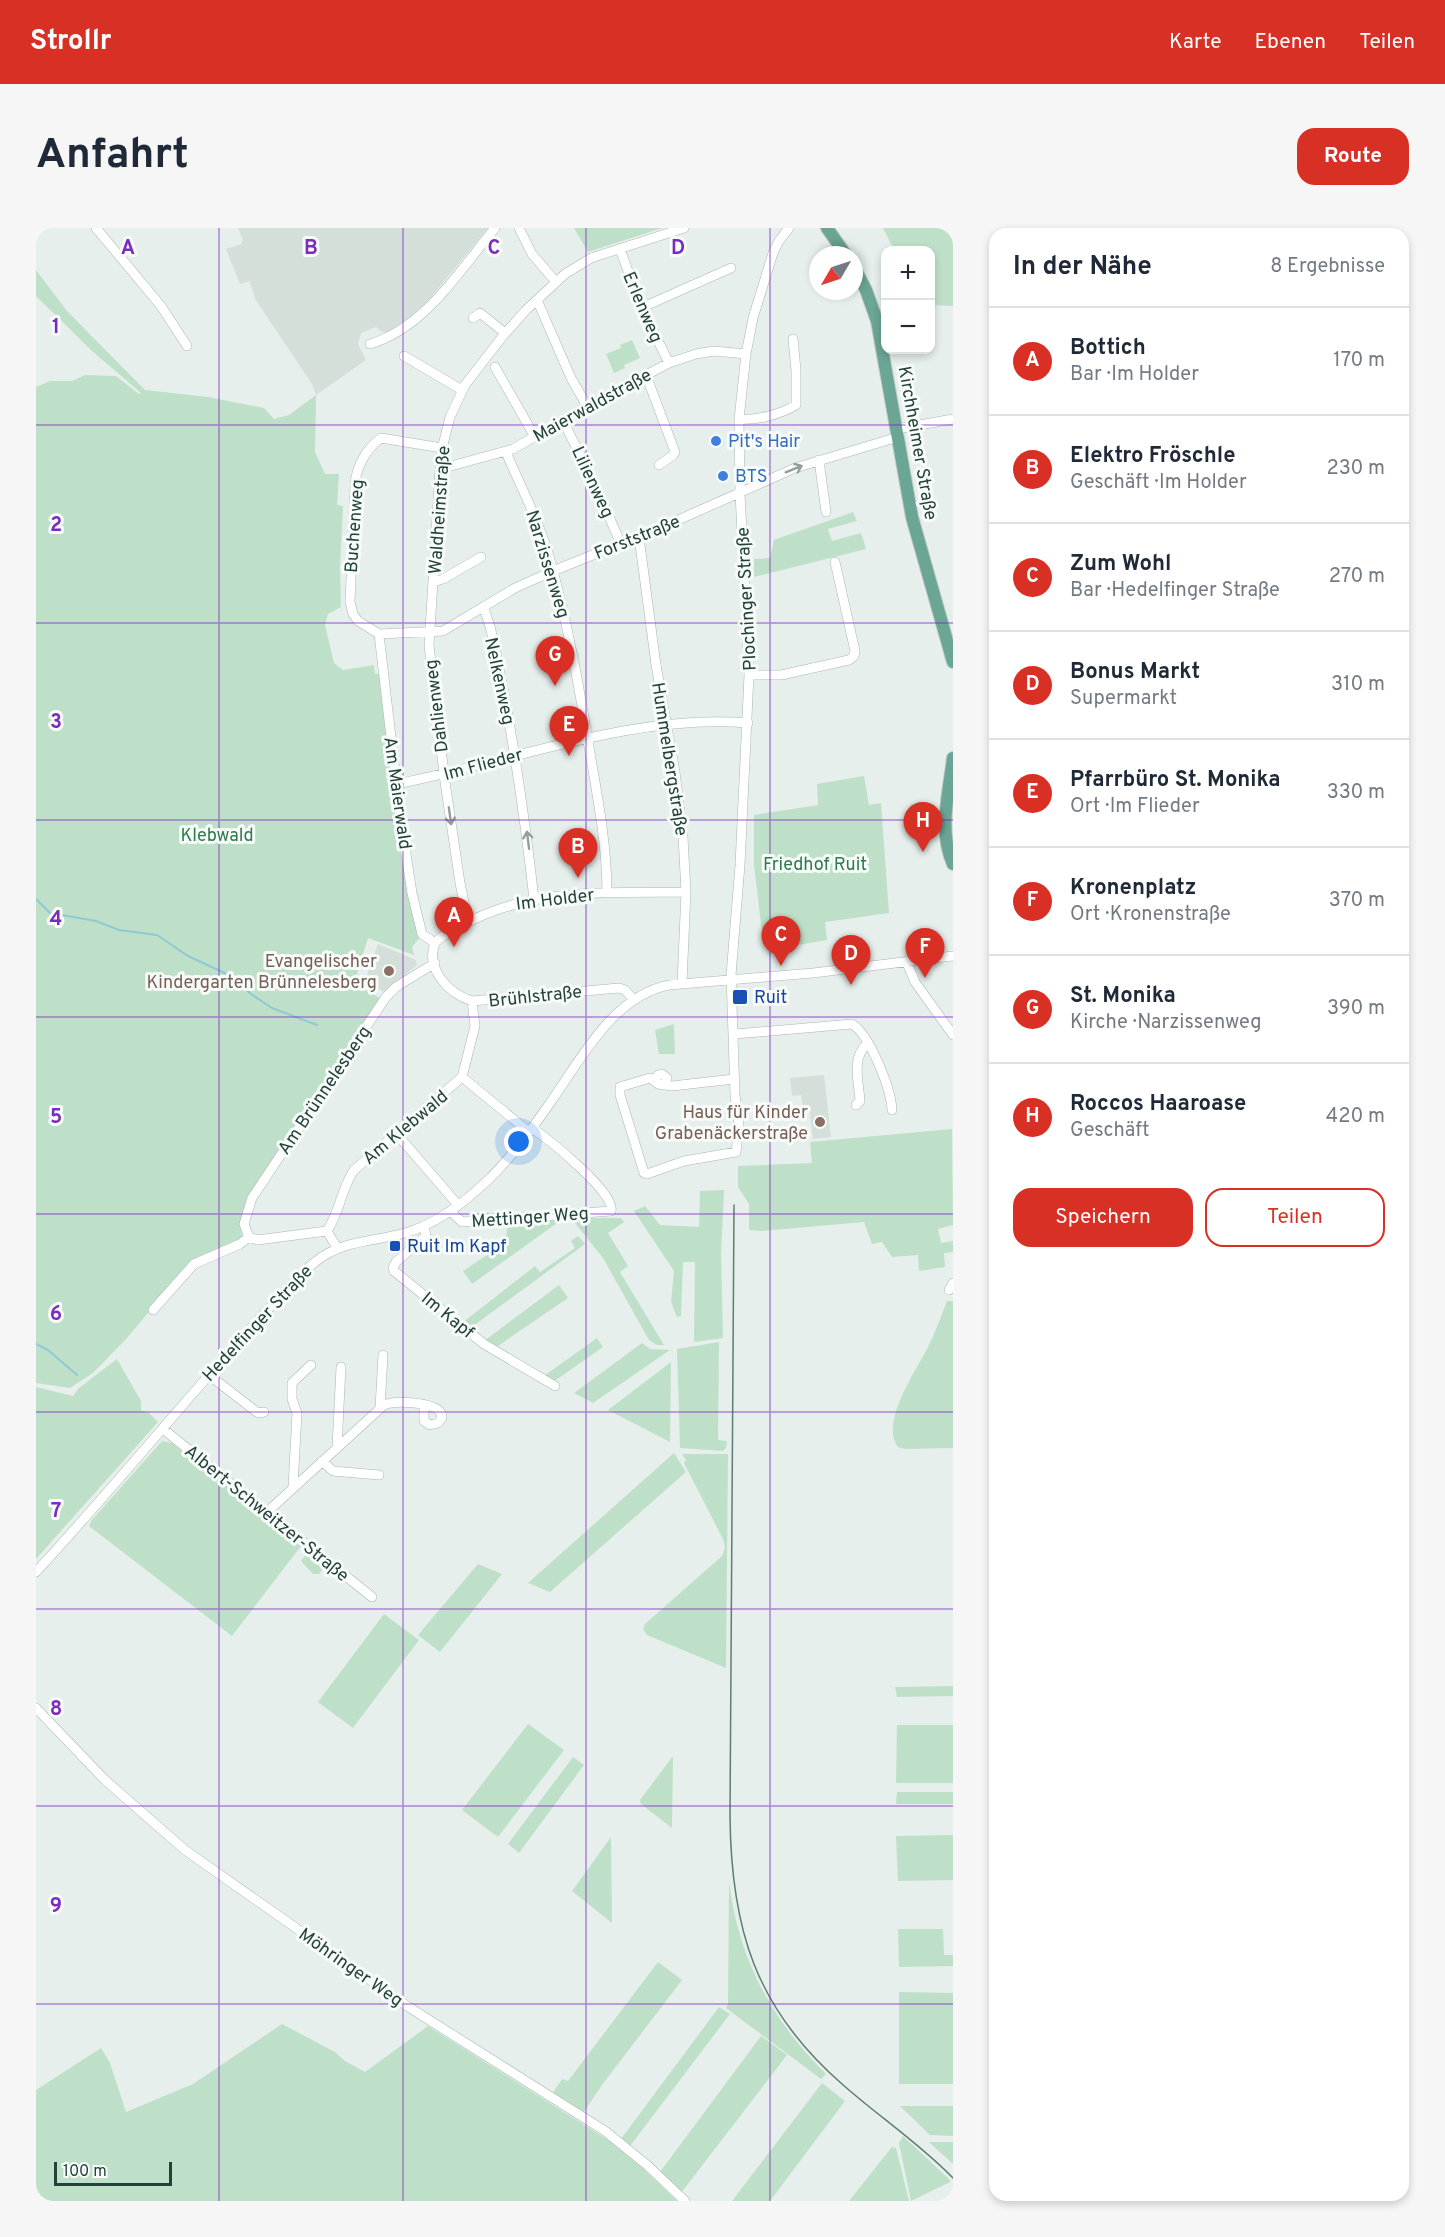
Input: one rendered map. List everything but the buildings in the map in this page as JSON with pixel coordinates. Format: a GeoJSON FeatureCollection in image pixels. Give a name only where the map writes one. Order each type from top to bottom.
{"type":"FeatureCollection","features":[{"type":"Feature","properties":{"kind":"main road"},"geometry":{"type":"LineString","coordinates":[[827,228],[840,246]]}},
{"type":"Feature","properties":{"kind":"main road","name":"Kirchheimer Straße"},"geometry":{"type":"LineString","coordinates":[[863,284],[877,321],[916,533],[953,662]]}},
{"type":"Feature","properties":{"kind":"main road"},"geometry":{"type":"LineString","coordinates":[[953,758],[945,831],[953,864]]}},
{"type":"Feature","properties":{"kind":"street"},"geometry":{"type":"LineString","coordinates":[[96,228],[166,312],[187,346]]}},
{"type":"Feature","properties":{"kind":"street"},"geometry":{"type":"LineString","coordinates":[[370,344],[389,337],[425,310],[495,228]]}},
{"type":"Feature","properties":{"kind":"street"},"geometry":{"type":"LineString","coordinates":[[519,228],[532,254],[556,282]]}},
{"type":"Feature","properties":{"kind":"street","name":"Waldheimstraße"},"geometry":{"type":"LineString","coordinates":[[430,632],[442,448],[450,417],[462,390],[504,333],[556,282],[585,260],[684,228]]}},
{"type":"Feature","properties":{"kind":"street","name":"Plochinger Straße"},"geometry":{"type":"LineString","coordinates":[[734,1079],[672,1086],[665,1084],[667,1078],[662,1074],[658,1075],[655,1080],[650,1078],[622,1086],[619,1090],[644,1173],[690,1160],[736,1152],[739,1126],[734,1079],[735,1034],[731,980],[748,723],[749,675],[740,493],[739,419],[746,354],[764,278],[776,247],[789,228]]}},
{"type":"Feature","properties":{"kind":"street","name":"Erlenweg"},"geometry":{"type":"LineString","coordinates":[[620,249],[641,308],[669,363]]}},
{"type":"Feature","properties":{"kind":"street"},"geometry":{"type":"LineString","coordinates":[[641,308],[731,268]]}},
{"type":"Feature","properties":{"kind":"street"},"geometry":{"type":"LineString","coordinates":[[537,300],[571,378],[587,406]]}},
{"type":"Feature","properties":{"kind":"street"},"geometry":{"type":"LineString","coordinates":[[473,318],[480,313],[504,333]]}},
{"type":"Feature","properties":{"kind":"street"},"geometry":{"type":"LineString","coordinates":[[739,419],[750,420],[763,417],[796,405],[793,339]]}},
{"type":"Feature","properties":{"kind":"street","name":"Maierwaldstraße"},"geometry":{"type":"LineString","coordinates":[[440,470],[506,452],[669,363],[714,351],[746,354]]}},
{"type":"Feature","properties":{"kind":"street"},"geometry":{"type":"LineString","coordinates":[[404,356],[462,390]]}},
{"type":"Feature","properties":{"kind":"street"},"geometry":{"type":"LineString","coordinates":[[495,367],[535,437]]}},
{"type":"Feature","properties":{"kind":"street"},"geometry":{"type":"LineString","coordinates":[[646,375],[675,452],[659,465]]}},
{"type":"Feature","properties":{"kind":"street","name":"Forststraße"},"geometry":{"type":"LineString","coordinates":[[379,634],[446,630],[515,588],[552,570],[639,537],[795,468],[898,433],[953,419]]}},
{"type":"Feature","properties":{"kind":"street","name":"Lilienweg"},"geometry":{"type":"LineString","coordinates":[[563,421],[593,480],[621,544]]}},
{"type":"Feature","properties":{"kind":"street","name":"Buchenweg"},"geometry":{"type":"LineString","coordinates":[[379,634],[358,621],[352,614],[350,602],[350,567],[357,472],[367,452],[381,438],[442,448]]}},
{"type":"Feature","properties":{"kind":"street","name":"Narzissenweg"},"geometry":{"type":"LineString","coordinates":[[506,452],[537,520],[564,617],[588,738],[602,829],[608,893]]}},
{"type":"Feature","properties":{"kind":"street"},"geometry":{"type":"LineString","coordinates":[[819,460],[826,512]]}},
{"type":"Feature","properties":{"kind":"street","name":"Hummelbergstraße"},"geometry":{"type":"LineString","coordinates":[[639,537],[656,665],[681,817],[686,892],[682,983]]}},
{"type":"Feature","properties":{"kind":"street"},"geometry":{"type":"LineString","coordinates":[[433,582],[443,579],[481,557]]}},
{"type":"Feature","properties":{"kind":"street"},"geometry":{"type":"LineString","coordinates":[[749,675],[781,675],[852,659],[855,651],[835,562]]}},
{"type":"Feature","properties":{"kind":"street","name":"Nelkenweg"},"geometry":{"type":"LineString","coordinates":[[483,608],[496,656],[515,756],[534,899]]}},
{"type":"Feature","properties":{"kind":"street","name":"Dahlienweg"},"geometry":{"type":"LineString","coordinates":[[430,632],[430,660],[444,775],[468,922]]}},
{"type":"Feature","properties":{"kind":"street","name":"Am Maierwald"},"geometry":{"type":"LineString","coordinates":[[379,634],[396,784],[417,915],[422,935],[435,943]]}},
{"type":"Feature","properties":{"kind":"street","name":"Im Flieder"},"geometry":{"type":"LineString","coordinates":[[396,784],[444,775],[588,738],[666,726],[748,723]]}},
{"type":"Feature","properties":{"kind":"street","name":"Im Holder"},"geometry":{"type":"LineString","coordinates":[[435,943],[439,938],[468,922],[506,906],[534,899],[608,893],[686,892]]}},
{"type":"Feature","properties":{"kind":"street","name":"Brühlstraße"},"geometry":{"type":"LineString","coordinates":[[435,943],[433,951],[439,977],[446,986],[462,998],[472,1001],[619,988],[625,990],[634,1000]]}},
{"type":"Feature","properties":{"kind":"street","name":"Hedelfinger Straße"},"geometry":{"type":"LineString","coordinates":[[36,1572],[209,1375],[308,1268],[337,1248],[396,1236],[424,1226],[454,1208],[488,1180],[531,1130],[604,1028],[634,1000],[655,988],[682,983],[907,963],[953,956]]}},
{"type":"Feature","properties":{"kind":"street","name":"Am Brünnelesberg"},"geometry":{"type":"LineString","coordinates":[[249,1237],[244,1224],[252,1198],[386,997],[419,971],[435,963]]}},
{"type":"Feature","properties":{"kind":"street"},"geometry":{"type":"LineString","coordinates":[[907,963],[911,975],[953,1035]]}},
{"type":"Feature","properties":{"kind":"street","name":"Am Klebwald"},"geometry":{"type":"LineString","coordinates":[[327,1231],[354,1170],[462,1077],[475,1026],[472,1001]]}},
{"type":"Feature","properties":{"kind":"street"},"geometry":{"type":"LineString","coordinates":[[735,1034],[850,1023],[858,1027],[873,1052],[891,1100],[892,1110]]}},
{"type":"Feature","properties":{"kind":"street"},"geometry":{"type":"LineString","coordinates":[[856,1105],[860,1098],[858,1062],[862,1049],[867,1044]]}},
{"type":"Feature","properties":{"kind":"street"},"geometry":{"type":"LineString","coordinates":[[462,1077],[531,1130]]}},
{"type":"Feature","properties":{"kind":"street","name":"Mettinger Weg"},"geometry":{"type":"LineString","coordinates":[[454,1208],[460,1221],[466,1222],[611,1211],[612,1203],[595,1182],[531,1130]]}},
{"type":"Feature","properties":{"kind":"street"},"geometry":{"type":"LineString","coordinates":[[396,1133],[454,1208]]}},
{"type":"Feature","properties":{"kind":"street","name":"Im Kapf"},"geometry":{"type":"LineString","coordinates":[[424,1226],[426,1236],[396,1262],[394,1271],[481,1342],[555,1386]]}},
{"type":"Feature","properties":{"kind":"street"},"geometry":{"type":"LineString","coordinates":[[153,1310],[194,1264],[240,1244],[249,1237],[255,1240],[327,1231],[337,1248]]}},
{"type":"Feature","properties":{"kind":"street"},"geometry":{"type":"LineString","coordinates":[[380,1408],[383,1355]]}},
{"type":"Feature","properties":{"kind":"street"},"geometry":{"type":"LineString","coordinates":[[292,1487],[297,1413],[292,1399],[292,1383],[311,1365]]}},
{"type":"Feature","properties":{"kind":"street"},"geometry":{"type":"LineString","coordinates":[[337,1447],[341,1367]]}},
{"type":"Feature","properties":{"kind":"street"},"geometry":{"type":"LineString","coordinates":[[209,1375],[257,1412],[264,1412]]}},
{"type":"Feature","properties":{"kind":"street"},"geometry":{"type":"LineString","coordinates":[[266,1513],[380,1408],[391,1402],[424,1405]]}},
{"type":"Feature","properties":{"kind":"street","name":"Albert-Schweitzer-Straße"},"geometry":{"type":"LineString","coordinates":[[163,1429],[372,1597]]}},
{"type":"Feature","properties":{"kind":"street"},"geometry":{"type":"LineString","coordinates":[[322,1461],[333,1471],[379,1475]]}},
{"type":"Feature","properties":{"kind":"street","name":"Möhringer Weg"},"geometry":{"type":"LineString","coordinates":[[36,1707],[105,1780],[185,1850],[399,2001],[605,2131],[647,2164],[685,2201]]}},
{"type":"Feature","properties":{"kind":"shaded area"},"geometry":{"type":"Polygon","coordinates":[[[238,228],[488,228],[419,312],[387,333],[376,327],[361,333],[358,344],[366,360],[316,395],[312,384],[255,299],[250,281],[240,284],[226,249],[241,244],[243,240],[238,228]]]}},
{"type":"Feature","properties":{"kind":"shaded area","name":"Evangelischer Kindergarten Brünnelesberg"},"geometry":{"type":"Polygon","coordinates":[[[378,944],[416,960],[417,965],[385,992],[364,983],[378,944]]]}},
{"type":"Feature","properties":{"kind":"shaded area","name":"Haus für Kinder Grabenäckerstraße"},"geometry":{"type":"Polygon","coordinates":[[[824,1075],[831,1137],[813,1139],[809,1106],[803,1106],[801,1095],[792,1096],[790,1078],[824,1075]]]}},
{"type":"Feature","properties":{"kind":"green space"},"geometry":{"type":"Polygon","coordinates":[[[574,228],[662,228],[588,252],[574,228]]]}},
{"type":"Feature","properties":{"kind":"green space"},"geometry":{"type":"Polygon","coordinates":[[[883,228],[953,228],[953,306],[935,305],[935,246],[892,246],[883,228]]]}},
{"type":"Feature","properties":{"kind":"green space","name":"Klebwald"},"geometry":{"type":"Polygon","coordinates":[[[36,270],[67,311],[145,390],[208,397],[264,408],[274,419],[289,415],[316,395],[315,452],[325,474],[339,474],[337,505],[343,506],[340,566],[341,607],[328,614],[325,625],[334,663],[343,670],[374,665],[375,674],[381,674],[420,937],[412,947],[414,955],[368,938],[354,983],[380,998],[322,1089],[241,1225],[240,1241],[178,1277],[127,1338],[93,1373],[70,1388],[36,1383],[36,387],[50,381],[72,381],[85,375],[116,376],[139,394],[141,393],[92,351],[36,296],[36,270]]]}},
{"type":"Feature","properties":{"kind":"green space"},"geometry":{"type":"Polygon","coordinates":[[[632,340],[640,358],[624,365],[625,368],[614,373],[606,354],[621,348],[620,345],[632,340]]]}},
{"type":"Feature","properties":{"kind":"green space"},"geometry":{"type":"Polygon","coordinates":[[[853,512],[857,521],[828,529],[832,541],[861,533],[866,549],[754,577],[754,559],[770,558],[774,540],[853,512]]]}},
{"type":"Feature","properties":{"kind":"green space","name":"Friedhof Ruit"},"geometry":{"type":"Polygon","coordinates":[[[864,776],[869,805],[881,803],[889,913],[825,922],[827,940],[792,946],[789,930],[762,932],[754,865],[754,815],[818,805],[817,784],[864,776]]]}},
{"type":"Feature","properties":{"kind":"green space"},"geometry":{"type":"Polygon","coordinates":[[[674,1024],[675,1054],[659,1054],[655,1030],[674,1024]]]}},
{"type":"Feature","properties":{"kind":"green space"},"geometry":{"type":"Polygon","coordinates":[[[952,1129],[953,1225],[938,1229],[941,1243],[953,1241],[953,1252],[944,1253],[945,1267],[919,1271],[918,1255],[892,1257],[882,1242],[872,1244],[864,1222],[761,1231],[749,1230],[749,1204],[738,1187],[738,1166],[812,1163],[810,1142],[952,1129]]]}},
{"type":"Feature","properties":{"kind":"green space"},"geometry":{"type":"Polygon","coordinates":[[[724,1190],[721,1254],[723,1338],[694,1342],[695,1262],[683,1262],[681,1316],[677,1317],[671,1302],[674,1271],[634,1211],[645,1206],[660,1225],[699,1227],[700,1191],[724,1190]]]}},
{"type":"Feature","properties":{"kind":"green space"},"geometry":{"type":"Polygon","coordinates":[[[564,1218],[472,1284],[463,1271],[505,1243],[508,1224],[564,1218]]]}},
{"type":"Feature","properties":{"kind":"green space"},"geometry":{"type":"Polygon","coordinates":[[[571,1218],[621,1218],[624,1222],[608,1233],[628,1266],[620,1272],[664,1345],[657,1345],[649,1340],[603,1258],[571,1218]]]}},
{"type":"Feature","properties":{"kind":"green space"},"geometry":{"type":"Polygon","coordinates":[[[578,1236],[585,1244],[469,1329],[462,1323],[535,1266],[540,1272],[575,1248],[571,1241],[578,1236]]]}},
{"type":"Feature","properties":{"kind":"green space"},"geometry":{"type":"Polygon","coordinates":[[[559,1285],[568,1298],[495,1348],[484,1341],[559,1285]]]}},
{"type":"Feature","properties":{"kind":"green space"},"geometry":{"type":"Polygon","coordinates":[[[947,1301],[953,1301],[953,1448],[905,1449],[898,1447],[893,1436],[893,1424],[902,1395],[932,1340],[947,1301]]]}},
{"type":"Feature","properties":{"kind":"green space"},"geometry":{"type":"Polygon","coordinates":[[[597,1338],[603,1347],[553,1382],[544,1376],[597,1338]]]}},
{"type":"Feature","properties":{"kind":"green space"},"geometry":{"type":"Polygon","coordinates":[[[719,1342],[718,1440],[727,1441],[726,1448],[723,1451],[680,1448],[677,1349],[719,1342]]]}},
{"type":"Feature","properties":{"kind":"green space"},"geometry":{"type":"Polygon","coordinates":[[[642,1343],[650,1349],[670,1350],[593,1403],[574,1393],[642,1343]]]}},
{"type":"Feature","properties":{"kind":"green space"},"geometry":{"type":"Polygon","coordinates":[[[117,1359],[141,1401],[141,1410],[149,1413],[158,1422],[36,1559],[36,1387],[73,1396],[79,1388],[117,1359]]]}},
{"type":"Feature","properties":{"kind":"green space"},"geometry":{"type":"Polygon","coordinates":[[[671,1362],[670,1442],[608,1410],[671,1362]]]}},
{"type":"Feature","properties":{"kind":"green space"},"geometry":{"type":"Polygon","coordinates":[[[162,1441],[172,1443],[301,1546],[232,1636],[89,1526],[162,1441]]]}},
{"type":"Feature","properties":{"kind":"green space"},"geometry":{"type":"Polygon","coordinates":[[[674,1453],[686,1472],[550,1592],[528,1583],[674,1453]]]}},
{"type":"Feature","properties":{"kind":"green space"},"geometry":{"type":"Polygon","coordinates":[[[682,1454],[728,1454],[726,1668],[647,1635],[643,1629],[645,1624],[722,1556],[725,1548],[723,1539],[684,1463],[686,1460],[682,1454]]]}},
{"type":"Feature","properties":{"kind":"green space"},"geometry":{"type":"Polygon","coordinates":[[[308,1552],[325,1566],[319,1574],[313,1574],[301,1561],[308,1552]]]}},
{"type":"Feature","properties":{"kind":"green space"},"geometry":{"type":"Polygon","coordinates":[[[478,1564],[502,1574],[440,1652],[418,1635],[478,1564]]]}},
{"type":"Feature","properties":{"kind":"green space"},"geometry":{"type":"Polygon","coordinates":[[[384,1614],[419,1640],[353,1728],[318,1702],[384,1614]]]}},
{"type":"Feature","properties":{"kind":"green space"},"geometry":{"type":"Polygon","coordinates":[[[953,1686],[953,1696],[897,1697],[895,1687],[953,1686]]]}},
{"type":"Feature","properties":{"kind":"green space"},"geometry":{"type":"Polygon","coordinates":[[[528,1724],[564,1750],[498,1837],[462,1810],[528,1724]]]}},
{"type":"Feature","properties":{"kind":"green space"},"geometry":{"type":"Polygon","coordinates":[[[897,1725],[953,1725],[953,1783],[896,1783],[897,1725]]]}},
{"type":"Feature","properties":{"kind":"green space"},"geometry":{"type":"Polygon","coordinates":[[[673,1756],[672,1828],[641,1804],[640,1800],[673,1756]]]}},
{"type":"Feature","properties":{"kind":"green space"},"geometry":{"type":"Polygon","coordinates":[[[573,1757],[584,1765],[519,1853],[508,1844],[573,1757]]]}},
{"type":"Feature","properties":{"kind":"green space"},"geometry":{"type":"Polygon","coordinates":[[[897,1792],[953,1792],[953,1804],[896,1804],[897,1792]]]}},
{"type":"Feature","properties":{"kind":"green space"},"geometry":{"type":"Polygon","coordinates":[[[953,1835],[953,1880],[898,1881],[896,1836],[953,1835]]]}},
{"type":"Feature","properties":{"kind":"green space"},"geometry":{"type":"Polygon","coordinates":[[[611,1837],[612,1923],[572,1891],[611,1837]]]}},
{"type":"Feature","properties":{"kind":"green space"},"geometry":{"type":"Polygon","coordinates":[[[729,1882],[741,1937],[761,1987],[789,2032],[826,2074],[821,2079],[726,2008],[728,2004],[729,1882]]]}},
{"type":"Feature","properties":{"kind":"green space"},"geometry":{"type":"Polygon","coordinates":[[[898,1929],[943,1929],[944,1955],[953,1955],[953,1966],[899,1967],[898,1929]]]}},
{"type":"Feature","properties":{"kind":"green space"},"geometry":{"type":"Polygon","coordinates":[[[658,1962],[682,1980],[584,2112],[553,2093],[562,2079],[568,2081],[658,1962]]]}},
{"type":"Feature","properties":{"kind":"green space"},"geometry":{"type":"Polygon","coordinates":[[[899,1992],[953,1993],[953,2084],[899,2084],[899,1992]]]}},
{"type":"Feature","properties":{"kind":"green space"},"geometry":{"type":"Polygon","coordinates":[[[719,2007],[730,2014],[630,2146],[621,2139],[719,2007]]]}},
{"type":"Feature","properties":{"kind":"green space"},"geometry":{"type":"Polygon","coordinates":[[[282,2024],[335,2052],[345,2061],[365,2072],[428,2026],[608,2140],[638,2164],[677,2201],[36,2201],[36,2090],[101,2048],[110,2063],[126,2112],[193,2084],[282,2024]]]}},
{"type":"Feature","properties":{"kind":"green space"},"geometry":{"type":"Polygon","coordinates":[[[761,2036],[787,2055],[681,2193],[660,2172],[761,2036]]]}},
{"type":"Feature","properties":{"kind":"green space"},"geometry":{"type":"Polygon","coordinates":[[[822,2083],[845,2101],[770,2201],[732,2201],[822,2083]]]}},
{"type":"Feature","properties":{"kind":"green space"},"geometry":{"type":"Polygon","coordinates":[[[900,2106],[953,2106],[953,2136],[930,2135],[900,2106]]]}},
{"type":"Feature","properties":{"kind":"green space"},"geometry":{"type":"Polygon","coordinates":[[[903,2136],[950,2182],[911,2201],[899,2143],[903,2136]]]}},
{"type":"Feature","properties":{"kind":"green space"},"geometry":{"type":"Polygon","coordinates":[[[929,2142],[953,2142],[953,2164],[929,2142]]]}},
{"type":"Feature","properties":{"kind":"green space"},"geometry":{"type":"Polygon","coordinates":[[[892,2147],[896,2148],[909,2201],[849,2201],[892,2147]]]}},
{"type":"Feature","properties":{"kind":"waterway"},"geometry":{"type":"LineString","coordinates":[[36,899],[50,913],[96,921],[119,930],[157,935],[188,956],[229,975],[272,1008],[317,1025]]}},
{"type":"Feature","properties":{"kind":"waterway"},"geometry":{"type":"LineString","coordinates":[[36,1344],[48,1350],[77,1375]]}},
{"type":"Feature","properties":{"kind":"tram line"},"geometry":{"type":"LineString","coordinates":[[734,1205],[730,1816],[736,1894],[743,1930],[754,1964],[769,1995],[788,2026],[812,2055],[842,2084],[953,2178]]}},
{"type":"Feature","properties":{"kind":"place","name":"Pit's Hair"},"geometry":{"type":"Point","coordinates":[716,441]}},
{"type":"Feature","properties":{"kind":"place","name":"BTS"},"geometry":{"type":"Point","coordinates":[723,476]}},
{"type":"Feature","properties":{"kind":"place","name":"St. Monika"},"geometry":{"type":"Point","coordinates":[555,686]}},
{"type":"Feature","properties":{"kind":"place","name":"Pfarrbüro St. Monika"},"geometry":{"type":"Point","coordinates":[569,756]}},
{"type":"Feature","properties":{"kind":"place","name":"Roccos Haaroase"},"geometry":{"type":"Point","coordinates":[923,852]}},
{"type":"Feature","properties":{"kind":"place","name":"Elektro Fröschle"},"geometry":{"type":"Point","coordinates":[578,878]}},
{"type":"Feature","properties":{"kind":"place","name":"Bottich"},"geometry":{"type":"Point","coordinates":[454,947]}},
{"type":"Feature","properties":{"kind":"place","name":"Zum Wohl"},"geometry":{"type":"Point","coordinates":[781,966]}},
{"type":"Feature","properties":{"kind":"place","name":"Evangelischer Kindergarten Brünnelesberg"},"geometry":{"type":"Point","coordinates":[389,971]}},
{"type":"Feature","properties":{"kind":"place","name":"Kronenplatz"},"geometry":{"type":"Point","coordinates":[925,978]}},
{"type":"Feature","properties":{"kind":"place","name":"Bonus Markt"},"geometry":{"type":"Point","coordinates":[851,985]}},
{"type":"Feature","properties":{"kind":"place","name":"Ruit"},"geometry":{"type":"Point","coordinates":[740,997]}},
{"type":"Feature","properties":{"kind":"place","name":"Haus für Kinder Grabenäckerstraße"},"geometry":{"type":"Point","coordinates":[820,1122]}},
{"type":"Feature","properties":{"kind":"place","name":"Ruit Im Kapf"},"geometry":{"type":"Point","coordinates":[395,1246]}}]}
